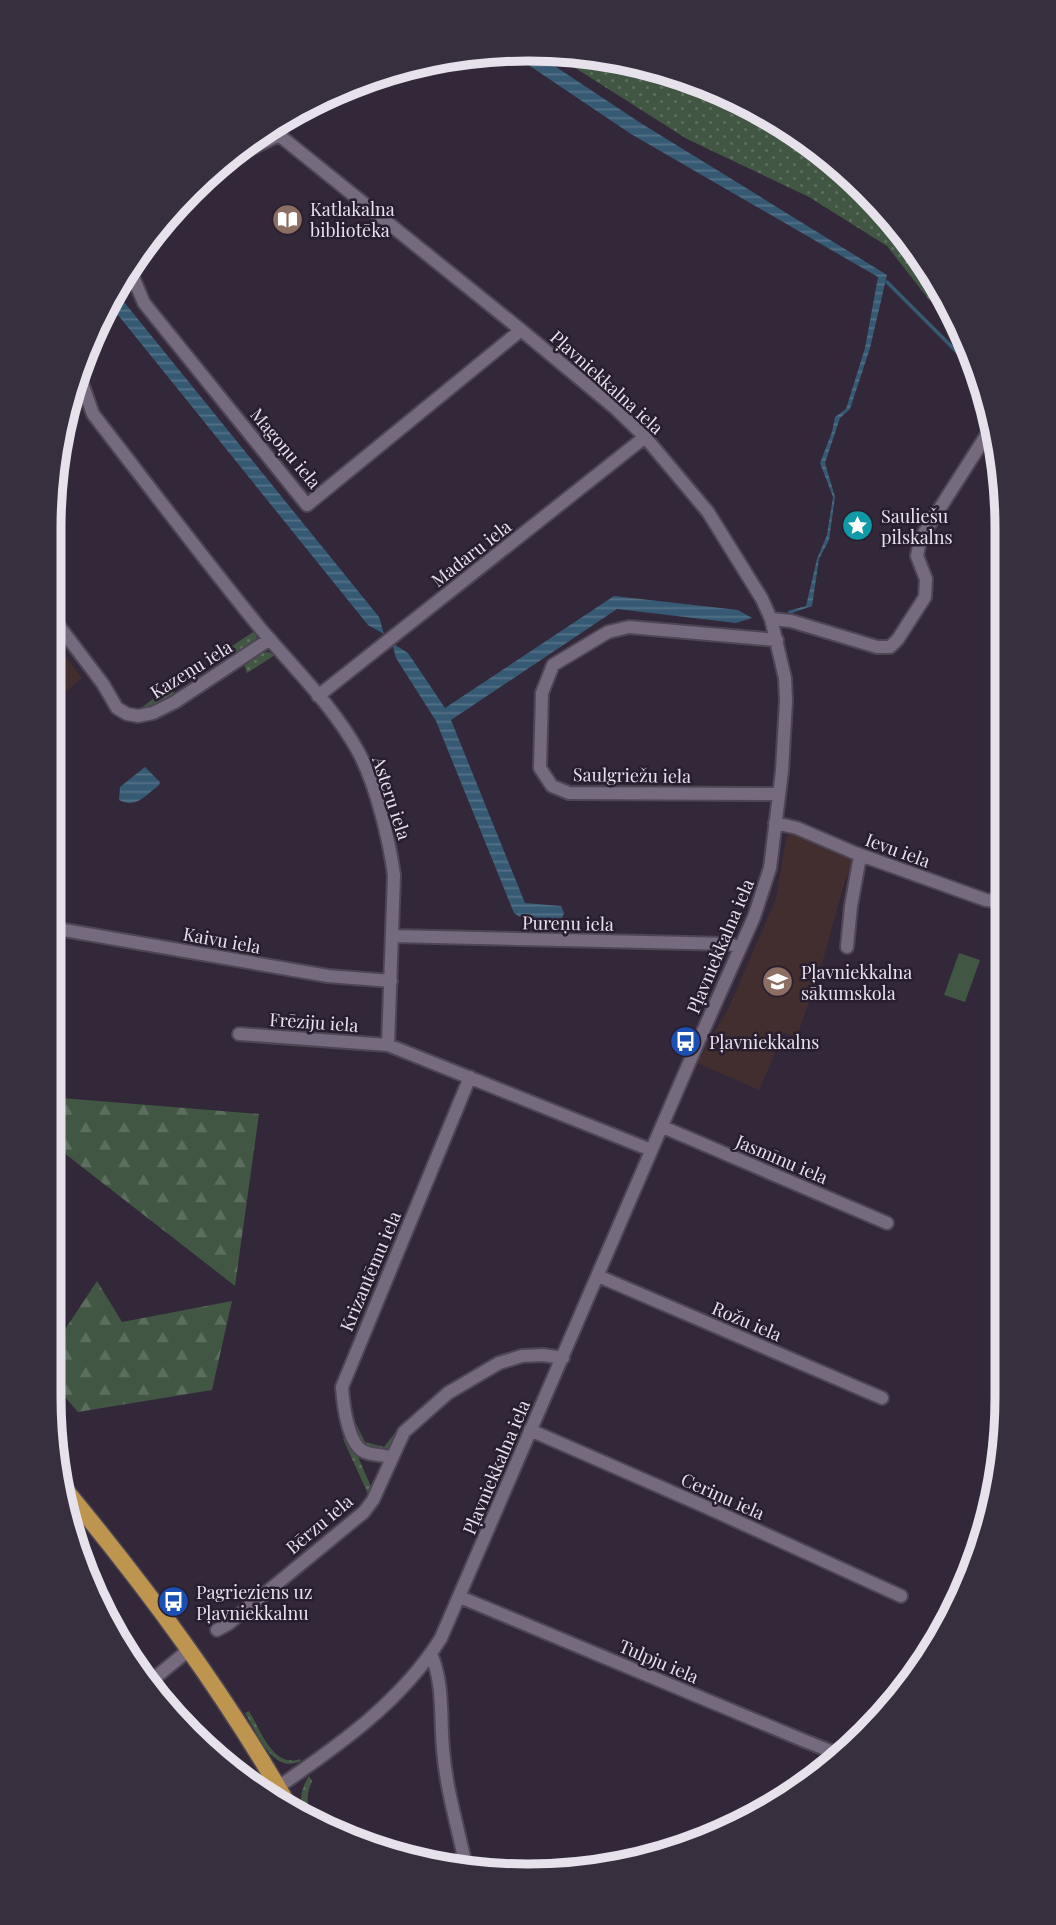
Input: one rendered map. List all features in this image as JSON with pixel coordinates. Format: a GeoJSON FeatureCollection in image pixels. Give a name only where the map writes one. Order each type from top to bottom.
{"type":"FeatureCollection","features":[{"type":"Feature","properties":{"kind":"main road"},"geometry":{"type":"LineString","coordinates":[[72,1498],[129,1567],[190,1649],[281,1792]]}},
{"type":"Feature","properties":{"kind":"street","name":"Pļavniekkalna iela"},"geometry":{"type":"LineString","coordinates":[[278,134],[522,330],[615,408],[645,437],[708,513],[762,598],[777,640],[785,678],[786,701],[770,868],[754,917],[460,1597],[431,1654],[369,1721],[278,1787]]}},
{"type":"Feature","properties":{"kind":"street","name":"Magoņu iela"},"geometry":{"type":"LineString","coordinates":[[134,279],[144,303],[307,505],[522,330]]}},
{"type":"Feature","properties":{"kind":"street","name":"Asteru iela"},"geometry":{"type":"LineString","coordinates":[[83,387],[93,414],[318,696],[357,750],[391,853],[394,876],[394,936],[388,1045]]}},
{"type":"Feature","properties":{"kind":"street"},"geometry":{"type":"LineString","coordinates":[[771,619],[790,621],[877,647],[890,647],[925,597],[926,579],[917,556],[924,533],[986,436]]}},
{"type":"Feature","properties":{"kind":"street","name":"Madaru iela"},"geometry":{"type":"LineString","coordinates":[[318,696],[645,437]]}},
{"type":"Feature","properties":{"kind":"street","name":"Saulgriežu iela"},"geometry":{"type":"LineString","coordinates":[[777,640],[629,626],[608,632],[553,666],[542,693],[540,768],[552,786],[569,793],[779,794]]}},
{"type":"Feature","properties":{"kind":"street","name":"Kazeņu iela"},"geometry":{"type":"LineString","coordinates":[[61,629],[103,684],[117,708],[138,716],[153,713],[182,698],[270,639]]}},
{"type":"Feature","properties":{"kind":"street","name":"Ievu iela"},"geometry":{"type":"LineString","coordinates":[[775,822],[797,828],[864,857],[995,901]]}},
{"type":"Feature","properties":{"kind":"street"},"geometry":{"type":"LineString","coordinates":[[848,947],[851,906],[859,862],[864,857]]}},
{"type":"Feature","properties":{"kind":"street","name":"Kaivu iela"},"geometry":{"type":"LineString","coordinates":[[61,929],[328,976],[391,981]]}},
{"type":"Feature","properties":{"kind":"street","name":"Pureņu iela"},"geometry":{"type":"LineString","coordinates":[[394,936],[730,944],[740,948]]}},
{"type":"Feature","properties":{"kind":"street","name":"Frēziju iela"},"geometry":{"type":"LineString","coordinates":[[239,1034],[388,1045]]}},
{"type":"Feature","properties":{"kind":"street"},"geometry":{"type":"LineString","coordinates":[[388,1045],[651,1150]]}},
{"type":"Feature","properties":{"kind":"street","name":"Krizantēmu iela"},"geometry":{"type":"LineString","coordinates":[[392,1458],[364,1452],[358,1447],[347,1423],[342,1387],[470,1077]]}},
{"type":"Feature","properties":{"kind":"street","name":"Jasmīnu iela"},"geometry":{"type":"LineString","coordinates":[[663,1127],[887,1223]]}},
{"type":"Feature","properties":{"kind":"street","name":"Rožu iela"},"geometry":{"type":"LineString","coordinates":[[598,1276],[882,1398]]}},
{"type":"Feature","properties":{"kind":"street","name":"Bērzu iela"},"geometry":{"type":"LineString","coordinates":[[217,1630],[228,1624],[364,1512],[373,1500],[404,1432],[448,1393],[499,1363],[523,1356],[563,1358]]}},
{"type":"Feature","properties":{"kind":"street","name":"Ceriņu iela"},"geometry":{"type":"LineString","coordinates":[[530,1430],[901,1596]]}},
{"type":"Feature","properties":{"kind":"street","name":"Tulpju iela"},"geometry":{"type":"LineString","coordinates":[[460,1597],[833,1751]]}},
{"type":"Feature","properties":{"kind":"street"},"geometry":{"type":"LineString","coordinates":[[155,1677],[190,1649]]}},
{"type":"Feature","properties":{"kind":"street"},"geometry":{"type":"LineString","coordinates":[[431,1654],[439,1672],[443,1751],[465,1860]]}},
{"type":"Feature","properties":{"kind":"shaded area"},"geometry":{"type":"Polygon","coordinates":[[[61,650],[82,678],[61,695],[61,650]]]}},
{"type":"Feature","properties":{"kind":"shaded area","name":"Pļavniekkalna sākumskola"},"geometry":{"type":"Polygon","coordinates":[[[791,834],[854,861],[844,884],[824,957],[797,1037],[784,1033],[759,1090],[697,1063],[729,1007],[776,898],[786,838],[791,834]]]}},
{"type":"Feature","properties":{"kind":"green space"},"geometry":{"type":"Polygon","coordinates":[[[567,63],[619,70],[678,86],[734,109],[787,140],[836,177],[879,220],[916,269],[933,297],[930,301],[887,246],[809,197],[687,139],[567,63]]]}},
{"type":"Feature","properties":{"kind":"green space"},"geometry":{"type":"Polygon","coordinates":[[[253,632],[257,637],[254,643],[245,651],[235,654],[232,646],[253,632]]]}},
{"type":"Feature","properties":{"kind":"green space"},"geometry":{"type":"Polygon","coordinates":[[[261,653],[275,655],[247,673],[244,664],[261,653]]]}},
{"type":"Feature","properties":{"kind":"green space"},"geometry":{"type":"Polygon","coordinates":[[[172,687],[174,694],[141,708],[172,687]]]}},
{"type":"Feature","properties":{"kind":"green space"},"geometry":{"type":"Polygon","coordinates":[[[959,953],[980,960],[965,1002],[944,995],[959,953]]]}},
{"type":"Feature","properties":{"kind":"green space"},"geometry":{"type":"Polygon","coordinates":[[[61,1098],[259,1114],[235,1286],[61,1151],[61,1098]]]}},
{"type":"Feature","properties":{"kind":"green space"},"geometry":{"type":"Polygon","coordinates":[[[97,1281],[122,1322],[232,1301],[212,1390],[78,1412],[61,1393],[61,1335],[97,1281]]]}},
{"type":"Feature","properties":{"kind":"green space"},"geometry":{"type":"Polygon","coordinates":[[[353,1418],[365,1442],[384,1447],[405,1420],[408,1422],[391,1446],[377,1452],[366,1445],[356,1432],[350,1419],[353,1418]]]}},
{"type":"Feature","properties":{"kind":"green space"},"geometry":{"type":"Polygon","coordinates":[[[349,1436],[372,1489],[368,1494],[343,1439],[349,1436]]]}},
{"type":"Feature","properties":{"kind":"green space"},"geometry":{"type":"Polygon","coordinates":[[[249,1711],[275,1753],[291,1761],[301,1761],[291,1764],[274,1757],[260,1740],[245,1713],[249,1711]]]}},
{"type":"Feature","properties":{"kind":"green space"},"geometry":{"type":"Polygon","coordinates":[[[309,1776],[312,1781],[308,1795],[309,1809],[302,1805],[302,1790],[309,1776]]]}},
{"type":"Feature","properties":{"kind":"water"},"geometry":{"type":"Polygon","coordinates":[[[523,61],[548,62],[639,122],[887,275],[870,348],[850,409],[840,418],[825,463],[835,497],[829,540],[819,559],[812,606],[789,614],[788,611],[806,606],[817,559],[827,535],[833,497],[820,463],[835,417],[846,409],[865,348],[878,277],[631,134],[523,61]]]}},
{"type":"Feature","properties":{"kind":"water"},"geometry":{"type":"Polygon","coordinates":[[[121,300],[379,617],[384,634],[368,625],[118,315],[111,318],[121,300]]]}},
{"type":"Feature","properties":{"kind":"water"},"geometry":{"type":"Polygon","coordinates":[[[614,596],[738,610],[752,618],[736,623],[617,609],[451,720],[525,903],[561,906],[564,913],[562,918],[557,919],[520,917],[514,913],[436,721],[396,658],[392,643],[408,653],[445,708],[614,596]]]}},
{"type":"Feature","properties":{"kind":"water"},"geometry":{"type":"Polygon","coordinates":[[[145,767],[160,782],[159,785],[136,802],[119,800],[120,787],[145,767]]]}},
{"type":"Feature","properties":{"kind":"waterway"},"geometry":{"type":"LineString","coordinates":[[887,282],[962,357]]}},
{"type":"Feature","properties":{"kind":"place","name":"Katlakalna bibliotēka"},"geometry":{"type":"Point","coordinates":[287,219]}},
{"type":"Feature","properties":{"kind":"place","name":"Sauliešu pilskalns"},"geometry":{"type":"Point","coordinates":[858,526]}},
{"type":"Feature","properties":{"kind":"place","name":"Pļavniekkalna sākumskola"},"geometry":{"type":"Point","coordinates":[778,982]}},
{"type":"Feature","properties":{"kind":"place","name":"Pļavniekkalns"},"geometry":{"type":"Point","coordinates":[686,1042]}},
{"type":"Feature","properties":{"kind":"place","name":"Pagrieziens uz Pļavniekkalnu"},"geometry":{"type":"Point","coordinates":[173,1602]}}]}
